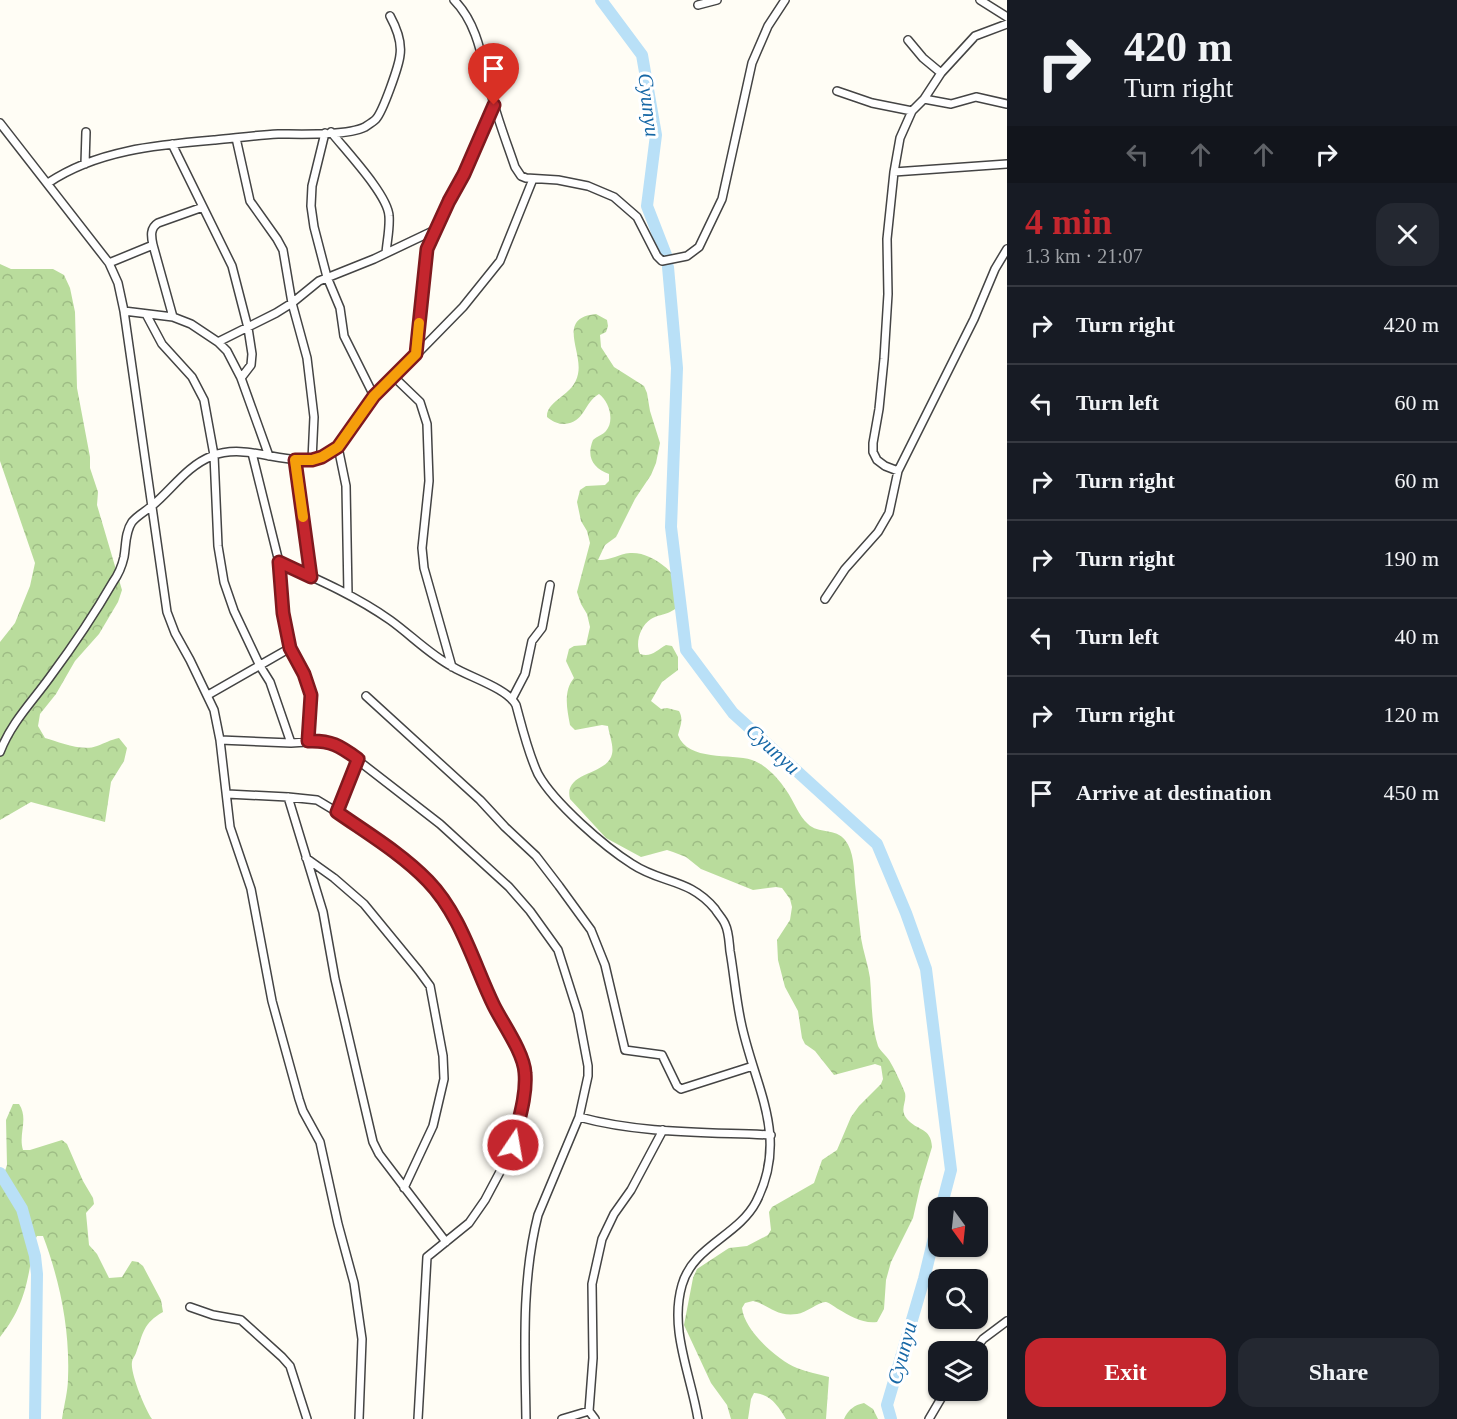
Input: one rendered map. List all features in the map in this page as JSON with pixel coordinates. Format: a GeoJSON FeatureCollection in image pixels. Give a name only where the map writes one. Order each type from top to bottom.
{"type":"FeatureCollection","features":[{"type":"Feature","properties":{"kind":"street"},"geometry":{"type":"LineString","coordinates":[[454,0],[466,13],[472,25],[494,105],[515,167],[521,176],[588,186],[614,197],[637,217],[657,256],[662,261],[687,256],[694,251],[722,199],[752,63],[760,42],[785,0]]}},
{"type":"Feature","properties":{"kind":"street"},"geometry":{"type":"LineString","coordinates":[[698,5],[717,0]]}},
{"type":"Feature","properties":{"kind":"street"},"geometry":{"type":"LineString","coordinates":[[980,0],[1007,17]]}},
{"type":"Feature","properties":{"kind":"street"},"geometry":{"type":"LineString","coordinates":[[48,183],[85,164],[120,153],[172,144],[363,128],[377,118],[401,54],[399,39],[390,16]]}},
{"type":"Feature","properties":{"kind":"street"},"geometry":{"type":"LineString","coordinates":[[898,471],[877,460],[873,452],[884,359],[888,294],[887,239],[900,138],[912,111],[924,99],[941,73],[975,36],[1007,24]]}},
{"type":"Feature","properties":{"kind":"street"},"geometry":{"type":"LineString","coordinates":[[908,40],[923,58],[941,73]]}},
{"type":"Feature","properties":{"kind":"street"},"geometry":{"type":"LineString","coordinates":[[837,91],[872,103],[912,111]]}},
{"type":"Feature","properties":{"kind":"street"},"geometry":{"type":"LineString","coordinates":[[924,99],[951,104],[976,97],[1007,104]]}},
{"type":"Feature","properties":{"kind":"street"},"geometry":{"type":"LineString","coordinates":[[416,354],[427,249],[464,174],[494,105]]}},
{"type":"Feature","properties":{"kind":"street"},"geometry":{"type":"LineString","coordinates":[[0,123],[109,262],[118,283],[153,505],[167,612],[175,633],[214,710],[220,740],[230,827],[251,889],[272,1001],[301,1105],[320,1142],[354,1283],[362,1339],[359,1419]]}},
{"type":"Feature","properties":{"kind":"street"},"geometry":{"type":"LineString","coordinates":[[85,164],[86,132]]}},
{"type":"Feature","properties":{"kind":"street"},"geometry":{"type":"LineString","coordinates":[[328,132],[377,188],[387,204],[389,216],[386,253]]}},
{"type":"Feature","properties":{"kind":"street"},"geometry":{"type":"LineString","coordinates":[[328,132],[312,186],[311,206],[314,227],[327,277],[340,308],[344,336],[374,396]]}},
{"type":"Feature","properties":{"kind":"street"},"geometry":{"type":"LineString","coordinates":[[236,138],[250,201],[277,239],[282,250],[292,303],[307,358],[314,417],[312,460]]}},
{"type":"Feature","properties":{"kind":"street"},"geometry":{"type":"LineString","coordinates":[[172,144],[232,266],[248,328],[252,359],[251,365],[241,378]]}},
{"type":"Feature","properties":{"kind":"street"},"geometry":{"type":"LineString","coordinates":[[894,172],[1007,164]]}},
{"type":"Feature","properties":{"kind":"street"},"geometry":{"type":"LineString","coordinates":[[0,752],[14,722],[74,644],[113,583],[123,560],[131,524],[188,470],[214,455],[232,450],[295,460],[312,460],[331,453],[338,447],[374,396],[463,307],[500,261],[533,179]]}},
{"type":"Feature","properties":{"kind":"street"},"geometry":{"type":"LineString","coordinates":[[173,316],[151,235],[155,225],[203,207]]}},
{"type":"Feature","properties":{"kind":"street"},"geometry":{"type":"LineString","coordinates":[[218,342],[292,303],[327,277],[435,230]]}},
{"type":"Feature","properties":{"kind":"street"},"geometry":{"type":"LineString","coordinates":[[109,262],[153,245]]}},
{"type":"Feature","properties":{"kind":"street"},"geometry":{"type":"LineString","coordinates":[[825,599],[845,569],[878,532],[889,513],[898,471],[974,319],[995,269],[1007,249]]}},
{"type":"Feature","properties":{"kind":"street"},"geometry":{"type":"LineString","coordinates":[[124,311],[173,316],[191,324],[218,342],[227,351],[241,378],[269,456]]}},
{"type":"Feature","properties":{"kind":"street"},"geometry":{"type":"LineString","coordinates":[[146,314],[162,344],[198,387],[207,411],[214,455],[221,568],[230,600],[260,666],[270,682],[291,743]]}},
{"type":"Feature","properties":{"kind":"street"},"geometry":{"type":"LineString","coordinates":[[394,377],[417,398],[424,409],[429,481],[422,548],[424,568],[452,667]]}},
{"type":"Feature","properties":{"kind":"street"},"geometry":{"type":"LineString","coordinates":[[338,447],[346,486],[348,594]]}},
{"type":"Feature","properties":{"kind":"street"},"geometry":{"type":"LineString","coordinates":[[252,453],[279,562],[283,613],[290,648],[304,674],[311,695],[308,741]]}},
{"type":"Feature","properties":{"kind":"street"},"geometry":{"type":"LineString","coordinates":[[295,460],[311,577]]}},
{"type":"Feature","properties":{"kind":"street"},"geometry":{"type":"LineString","coordinates":[[279,562],[348,594],[391,621],[452,667],[482,680],[512,699],[538,772],[555,796],[604,844],[634,866],[700,894],[725,922],[741,1023],[768,1115],[771,1147],[766,1173],[756,1202],[741,1220],[695,1259],[686,1273],[682,1287],[679,1325],[681,1345],[698,1419]]}},
{"type":"Feature","properties":{"kind":"street"},"geometry":{"type":"LineString","coordinates":[[512,699],[525,674],[532,642],[542,627],[550,585]]}},
{"type":"Feature","properties":{"kind":"street"},"geometry":{"type":"LineString","coordinates":[[208,695],[290,648]]}},
{"type":"Feature","properties":{"kind":"street"},"geometry":{"type":"LineString","coordinates":[[366,696],[480,800],[536,856],[559,886],[591,930],[605,965],[625,1050],[662,1055],[677,1086],[681,1089],[753,1066]]}},
{"type":"Feature","properties":{"kind":"street"},"geometry":{"type":"LineString","coordinates":[[220,740],[291,743],[323,741],[342,748],[440,824],[509,887],[530,911],[558,950],[578,1013],[588,1066],[579,1117],[538,1215],[534,1232],[526,1281],[526,1419]]}},
{"type":"Feature","properties":{"kind":"street"},"geometry":{"type":"LineString","coordinates":[[337,812],[358,759]]}},
{"type":"Feature","properties":{"kind":"street"},"geometry":{"type":"LineString","coordinates":[[227,794],[317,800],[402,858],[429,881],[457,923],[493,1004],[522,1061],[525,1072],[524,1096],[510,1153],[485,1200],[468,1223],[427,1257],[418,1419]]}},
{"type":"Feature","properties":{"kind":"street"},"geometry":{"type":"LineString","coordinates":[[288,797],[323,912],[335,979],[373,1142],[379,1154],[446,1242]]}},
{"type":"Feature","properties":{"kind":"street"},"geometry":{"type":"LineString","coordinates":[[305,858],[364,904],[430,986],[443,1056],[444,1079],[433,1126],[404,1188]]}},
{"type":"Feature","properties":{"kind":"street"},"geometry":{"type":"LineString","coordinates":[[579,1117],[609,1125],[771,1135]]}},
{"type":"Feature","properties":{"kind":"street"},"geometry":{"type":"LineString","coordinates":[[595,1419],[589,1411],[593,1358],[592,1292],[602,1239],[663,1130]]}},
{"type":"Feature","properties":{"kind":"street"},"geometry":{"type":"LineString","coordinates":[[190,1307],[241,1320],[282,1357],[290,1366],[306,1419]]}},
{"type":"Feature","properties":{"kind":"street"},"geometry":{"type":"LineString","coordinates":[[981,1341],[1007,1322]]}},
{"type":"Feature","properties":{"kind":"street"},"geometry":{"type":"LineString","coordinates":[[929,1419],[940,1401]]}},
{"type":"Feature","properties":{"kind":"street"},"geometry":{"type":"LineString","coordinates":[[562,1419],[589,1411]]}},
{"type":"Feature","properties":{"kind":"green space"},"geometry":{"type":"Polygon","coordinates":[[[0,264],[11,269],[53,269],[64,275],[70,288],[75,312],[77,388],[90,468],[98,492],[97,505],[122,590],[118,602],[99,634],[75,661],[56,694],[40,714],[38,726],[45,738],[71,746],[91,748],[119,738],[127,748],[124,761],[111,782],[105,822],[31,802],[0,820],[0,642],[15,623],[30,586],[35,563],[0,461],[0,264]]]}},
{"type":"Feature","properties":{"kind":"green space"},"geometry":{"type":"Polygon","coordinates":[[[596,314],[607,320],[606,332],[600,335],[601,347],[614,367],[644,386],[660,443],[651,475],[635,499],[616,537],[605,545],[598,560],[630,553],[648,556],[673,574],[679,582],[685,599],[672,611],[647,622],[640,635],[638,645],[640,654],[651,654],[666,645],[672,646],[678,657],[678,670],[662,682],[651,701],[661,709],[679,711],[681,720],[678,735],[683,744],[700,753],[743,758],[762,765],[783,786],[808,824],[841,836],[848,844],[853,861],[861,938],[870,978],[876,1038],[879,1048],[891,1063],[905,1093],[903,1109],[907,1119],[926,1133],[931,1141],[932,1147],[913,1218],[891,1262],[886,1280],[884,1309],[877,1322],[857,1319],[826,1302],[797,1314],[784,1314],[753,1301],[745,1303],[742,1308],[744,1317],[755,1335],[771,1351],[797,1368],[829,1377],[826,1419],[786,1419],[777,1405],[769,1398],[754,1393],[748,1419],[731,1419],[727,1405],[711,1383],[684,1325],[693,1278],[697,1269],[729,1248],[747,1246],[768,1235],[771,1230],[769,1212],[772,1207],[814,1183],[822,1160],[837,1150],[851,1117],[881,1084],[883,1079],[881,1066],[875,1064],[834,1075],[815,1051],[805,1044],[798,1011],[785,987],[778,960],[777,940],[790,920],[792,907],[790,899],[782,888],[753,890],[701,869],[686,857],[667,850],[641,857],[606,838],[570,799],[573,783],[602,766],[612,754],[608,726],[575,730],[570,725],[567,694],[574,678],[566,661],[569,649],[586,645],[590,627],[577,592],[590,543],[581,521],[577,502],[580,490],[586,486],[605,485],[609,481],[609,474],[595,465],[590,452],[593,440],[609,427],[610,411],[606,401],[599,394],[571,423],[559,423],[547,417],[551,406],[571,388],[578,374],[579,365],[574,337],[577,322],[584,317],[596,314]]]}},
{"type":"Feature","properties":{"kind":"green space"},"geometry":{"type":"Polygon","coordinates":[[[13,1104],[19,1104],[22,1110],[23,1150],[62,1140],[67,1144],[93,1198],[94,1204],[86,1213],[89,1245],[97,1254],[109,1278],[122,1277],[132,1261],[138,1262],[143,1266],[161,1300],[163,1312],[151,1320],[132,1360],[133,1374],[152,1419],[62,1419],[68,1383],[67,1342],[59,1288],[43,1236],[37,1236],[34,1242],[24,1292],[15,1314],[0,1337],[0,1170],[5,1171],[7,1165],[6,1120],[13,1104]]]}},
{"type":"Feature","properties":{"kind":"green space"},"geometry":{"type":"Polygon","coordinates":[[[864,1403],[873,1409],[878,1419],[844,1419],[852,1408],[864,1403]]]}},
{"type":"Feature","properties":{"kind":"waterway","name":"Cyunyu"},"geometry":{"type":"LineString","coordinates":[[601,0],[642,55],[656,135],[647,206],[666,255]]}},
{"type":"Feature","properties":{"kind":"waterway","name":"Cyunyu"},"geometry":{"type":"LineString","coordinates":[[668,267],[677,368],[671,527],[686,650],[733,713],[877,844],[906,913],[926,969],[951,1170],[944,1197]]}},
{"type":"Feature","properties":{"kind":"waterway"},"geometry":{"type":"LineString","coordinates":[[0,1173],[22,1209],[35,1256],[37,1274],[35,1419]]}},
{"type":"Feature","properties":{"kind":"waterway","name":"Cyunyu"},"geometry":{"type":"LineString","coordinates":[[891,1419],[887,1405],[929,1257]]}},
{"type":"Feature","properties":{"kind":"slow traffic"},"geometry":{"type":"LineString","coordinates":[[303,517],[295,460],[312,460],[322,457],[338,447],[374,396],[416,354],[419,323]]}},
{"type":"Feature","properties":{"kind":"route"},"geometry":{"type":"LineString","coordinates":[[494,105],[464,174],[427,249],[416,354],[374,396],[338,447],[322,457],[312,460],[295,460],[311,577],[279,562],[283,613],[290,648],[310,688],[308,741],[332,743],[358,759],[337,812],[402,858],[429,881],[457,923],[493,1004],[522,1061],[525,1072],[524,1096],[513,1145]]}}]}
